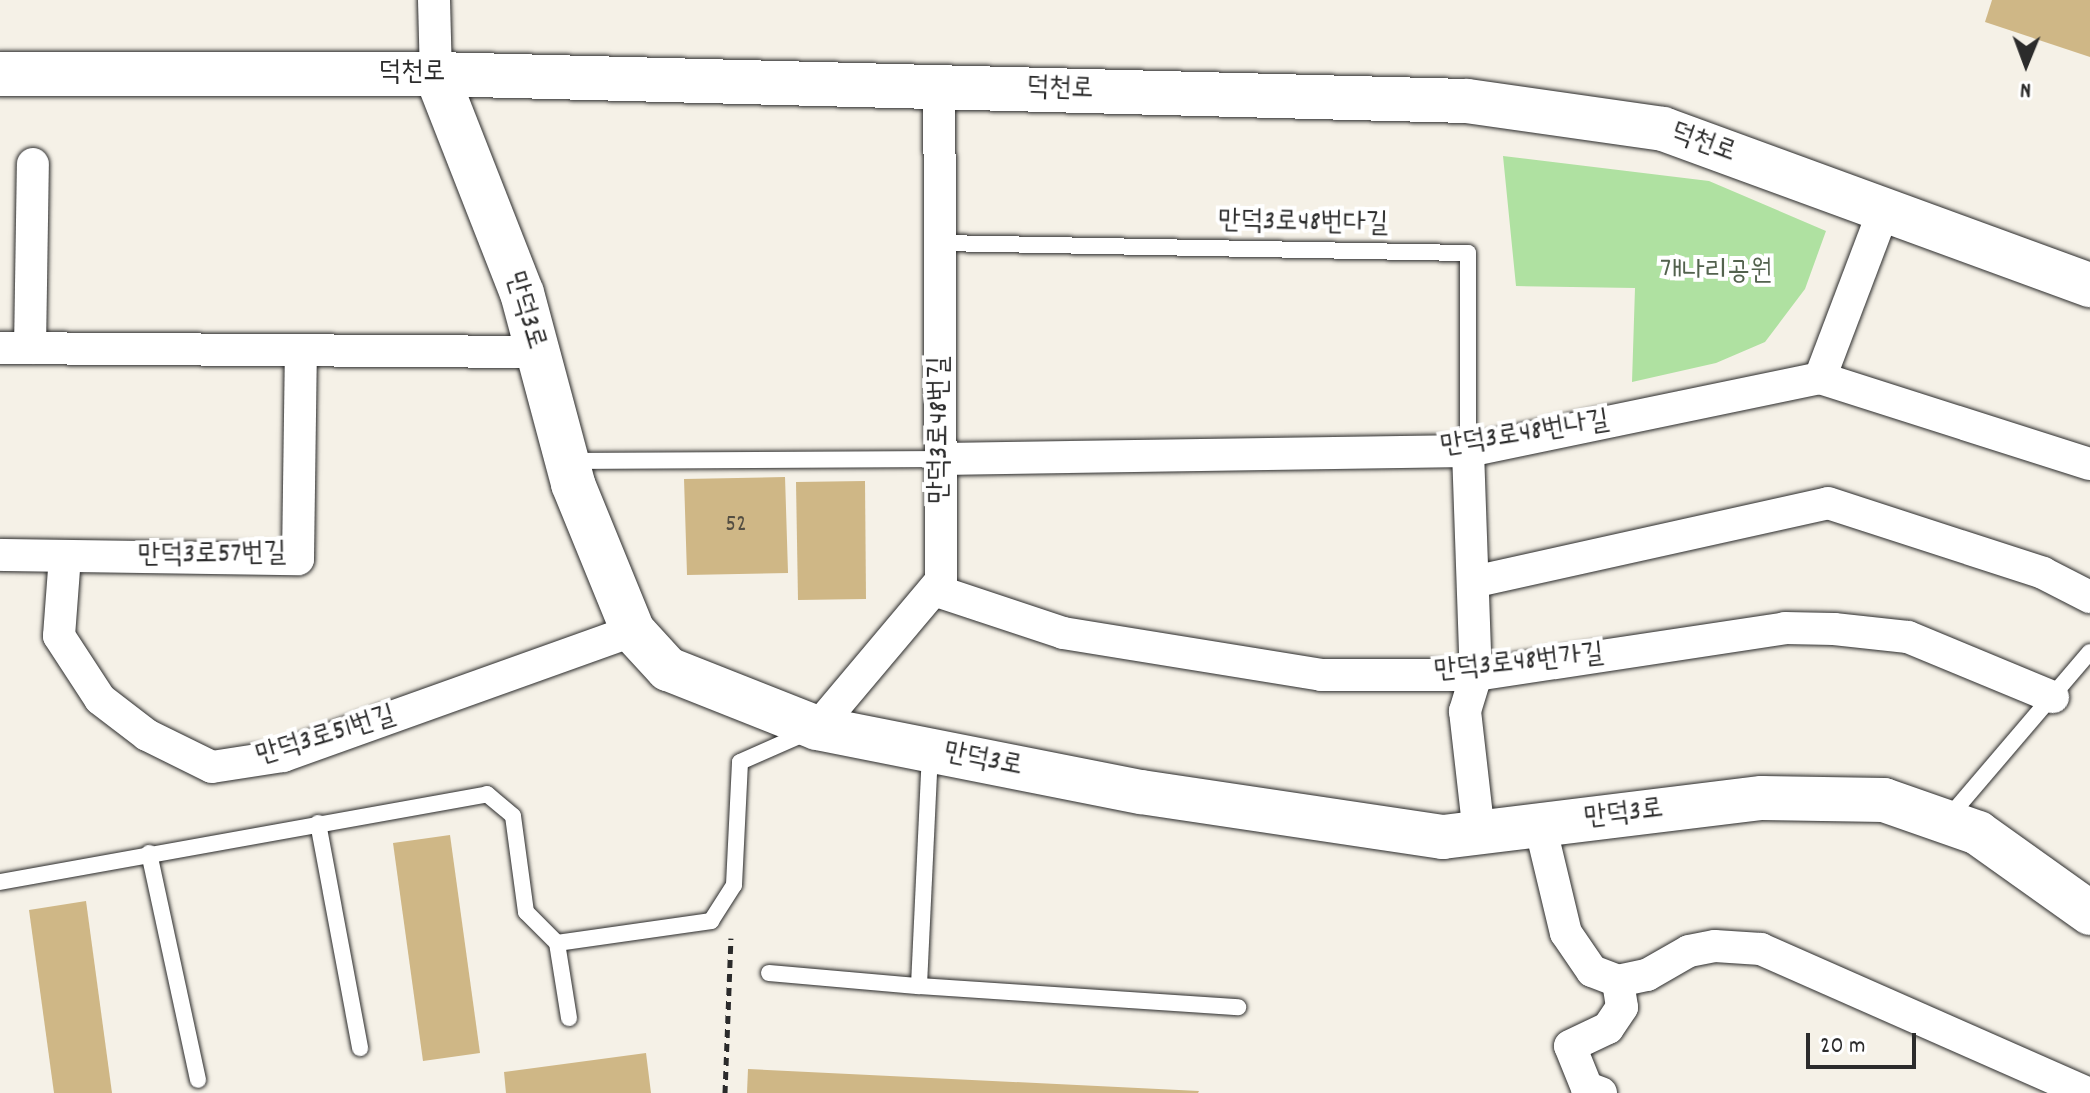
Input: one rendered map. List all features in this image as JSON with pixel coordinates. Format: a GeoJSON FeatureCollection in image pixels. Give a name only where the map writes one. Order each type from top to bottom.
{"type":"FeatureCollection","features":[{"type":"Feature","properties":{"kind":"main road","name":"덕천로"},"geometry":{"type":"LineString","coordinates":[[0,74],[436,74],[1467,101],[1663,129],[1883,212],[2090,285]]}},
{"type":"Feature","properties":{"kind":"main road","name":"만덕3로"},"geometry":{"type":"LineString","coordinates":[[436,74],[522,293],[567,461],[633,631],[668,669],[817,728],[1156,795],[1443,837],[1762,798],[1884,800],[1978,833],[2090,913]]}},
{"type":"Feature","properties":{"kind":"street"},"geometry":{"type":"LineString","coordinates":[[434,0],[436,74]]}},
{"type":"Feature","properties":{"kind":"street","name":"만덕3로48번길"},"geometry":{"type":"LineString","coordinates":[[817,728],[941,581],[939,87]]}},
{"type":"Feature","properties":{"kind":"street"},"geometry":{"type":"LineString","coordinates":[[33,164],[15,348],[538,352]]}},
{"type":"Feature","properties":{"kind":"street"},"geometry":{"type":"LineString","coordinates":[[1820,378],[1883,212]]}},
{"type":"Feature","properties":{"kind":"street","name":"만덕3로57번길"},"geometry":{"type":"LineString","coordinates":[[65,556],[298,559],[301,351]]}},
{"type":"Feature","properties":{"kind":"street","name":"만덕3로48번나길"},"geometry":{"type":"LineString","coordinates":[[942,459],[1468,451],[1820,378],[2090,464]]}},
{"type":"Feature","properties":{"kind":"street"},"geometry":{"type":"LineString","coordinates":[[1468,451],[1476,675],[1465,711],[1479,833]]}},
{"type":"Feature","properties":{"kind":"street"},"geometry":{"type":"LineString","coordinates":[[1473,582],[1828,503],[2043,573],[2090,597]]}},
{"type":"Feature","properties":{"kind":"street"},"geometry":{"type":"LineString","coordinates":[[0,555],[65,556]]}},
{"type":"Feature","properties":{"kind":"street","name":"만덕3로51번길"},"geometry":{"type":"LineString","coordinates":[[65,556],[59,636],[100,699],[147,735],[212,767],[283,756],[633,631]]}},
{"type":"Feature","properties":{"kind":"street","name":"만덕3로48번가길"},"geometry":{"type":"LineString","coordinates":[[934,590],[1063,633],[1321,675],[1476,675],[1785,628],[1834,629],[1908,637],[2053,697]]}},
{"type":"Feature","properties":{"kind":"street"},"geometry":{"type":"LineString","coordinates":[[1540,825],[1566,933],[1592,971],[1618,981],[1647,975],[1689,951],[1715,946],[1761,949],[2088,1093]]}},
{"type":"Feature","properties":{"kind":"street"},"geometry":{"type":"LineString","coordinates":[[1591,1091],[1570,1046],[1608,1028],[1622,1007],[1618,981]]}},
{"type":"Feature","properties":{"kind":"lane","name":"만덕3로48번다길"},"geometry":{"type":"LineString","coordinates":[[940,243],[1468,253],[1468,451]]}},
{"type":"Feature","properties":{"kind":"lane"},"geometry":{"type":"LineString","coordinates":[[567,461],[942,459]]}},
{"type":"Feature","properties":{"kind":"lane"},"geometry":{"type":"LineString","coordinates":[[1945,822],[2090,652]]}},
{"type":"Feature","properties":{"kind":"lane"},"geometry":{"type":"LineString","coordinates":[[557,943],[711,921],[734,885],[740,762],[817,728]]}},
{"type":"Feature","properties":{"kind":"lane"},"geometry":{"type":"LineString","coordinates":[[919,986],[930,751]]}},
{"type":"Feature","properties":{"kind":"lane"},"geometry":{"type":"LineString","coordinates":[[0,882],[487,794],[513,816],[526,912],[557,943],[569,1018]]}},
{"type":"Feature","properties":{"kind":"lane"},"geometry":{"type":"LineString","coordinates":[[318,823],[360,1048]]}},
{"type":"Feature","properties":{"kind":"lane"},"geometry":{"type":"LineString","coordinates":[[149,853],[198,1080]]}},
{"type":"Feature","properties":{"kind":"lane"},"geometry":{"type":"LineString","coordinates":[[769,973],[1238,1007]]}},
{"type":"Feature","properties":{"kind":"path"},"geometry":{"type":"LineString","coordinates":[[725,1093],[734,885]]}},
{"type":"Feature","properties":{"kind":"green space","name":"개나리공원"},"geometry":{"type":"Polygon","coordinates":[[[1503,156],[1709,181],[1826,231],[1805,289],[1765,342],[1716,363],[1632,382],[1635,288],[1516,286],[1503,156]]]}},
{"type":"Feature","properties":{"kind":"building"},"geometry":{"type":"Polygon","coordinates":[[[1992,0],[2090,0],[2090,57],[1985,22],[1992,0]]]}},
{"type":"Feature","properties":{"kind":"building"},"geometry":{"type":"Polygon","coordinates":[[[785,477],[788,573],[687,575],[684,479],[785,477]]]}},
{"type":"Feature","properties":{"kind":"building"},"geometry":{"type":"Polygon","coordinates":[[[865,481],[866,599],[798,600],[796,482],[865,481]]]}},
{"type":"Feature","properties":{"kind":"building"},"geometry":{"type":"Polygon","coordinates":[[[450,835],[480,1053],[423,1061],[393,843],[450,835]]]}},
{"type":"Feature","properties":{"kind":"building"},"geometry":{"type":"Polygon","coordinates":[[[86,901],[112,1093],[54,1093],[29,910],[86,901]]]}},
{"type":"Feature","properties":{"kind":"building"},"geometry":{"type":"Polygon","coordinates":[[[646,1053],[651,1093],[506,1093],[504,1072],[646,1053]]]}},
{"type":"Feature","properties":{"kind":"building"},"geometry":{"type":"Polygon","coordinates":[[[748,1069],[1199,1091],[747,1093],[748,1069]]]}}]}
